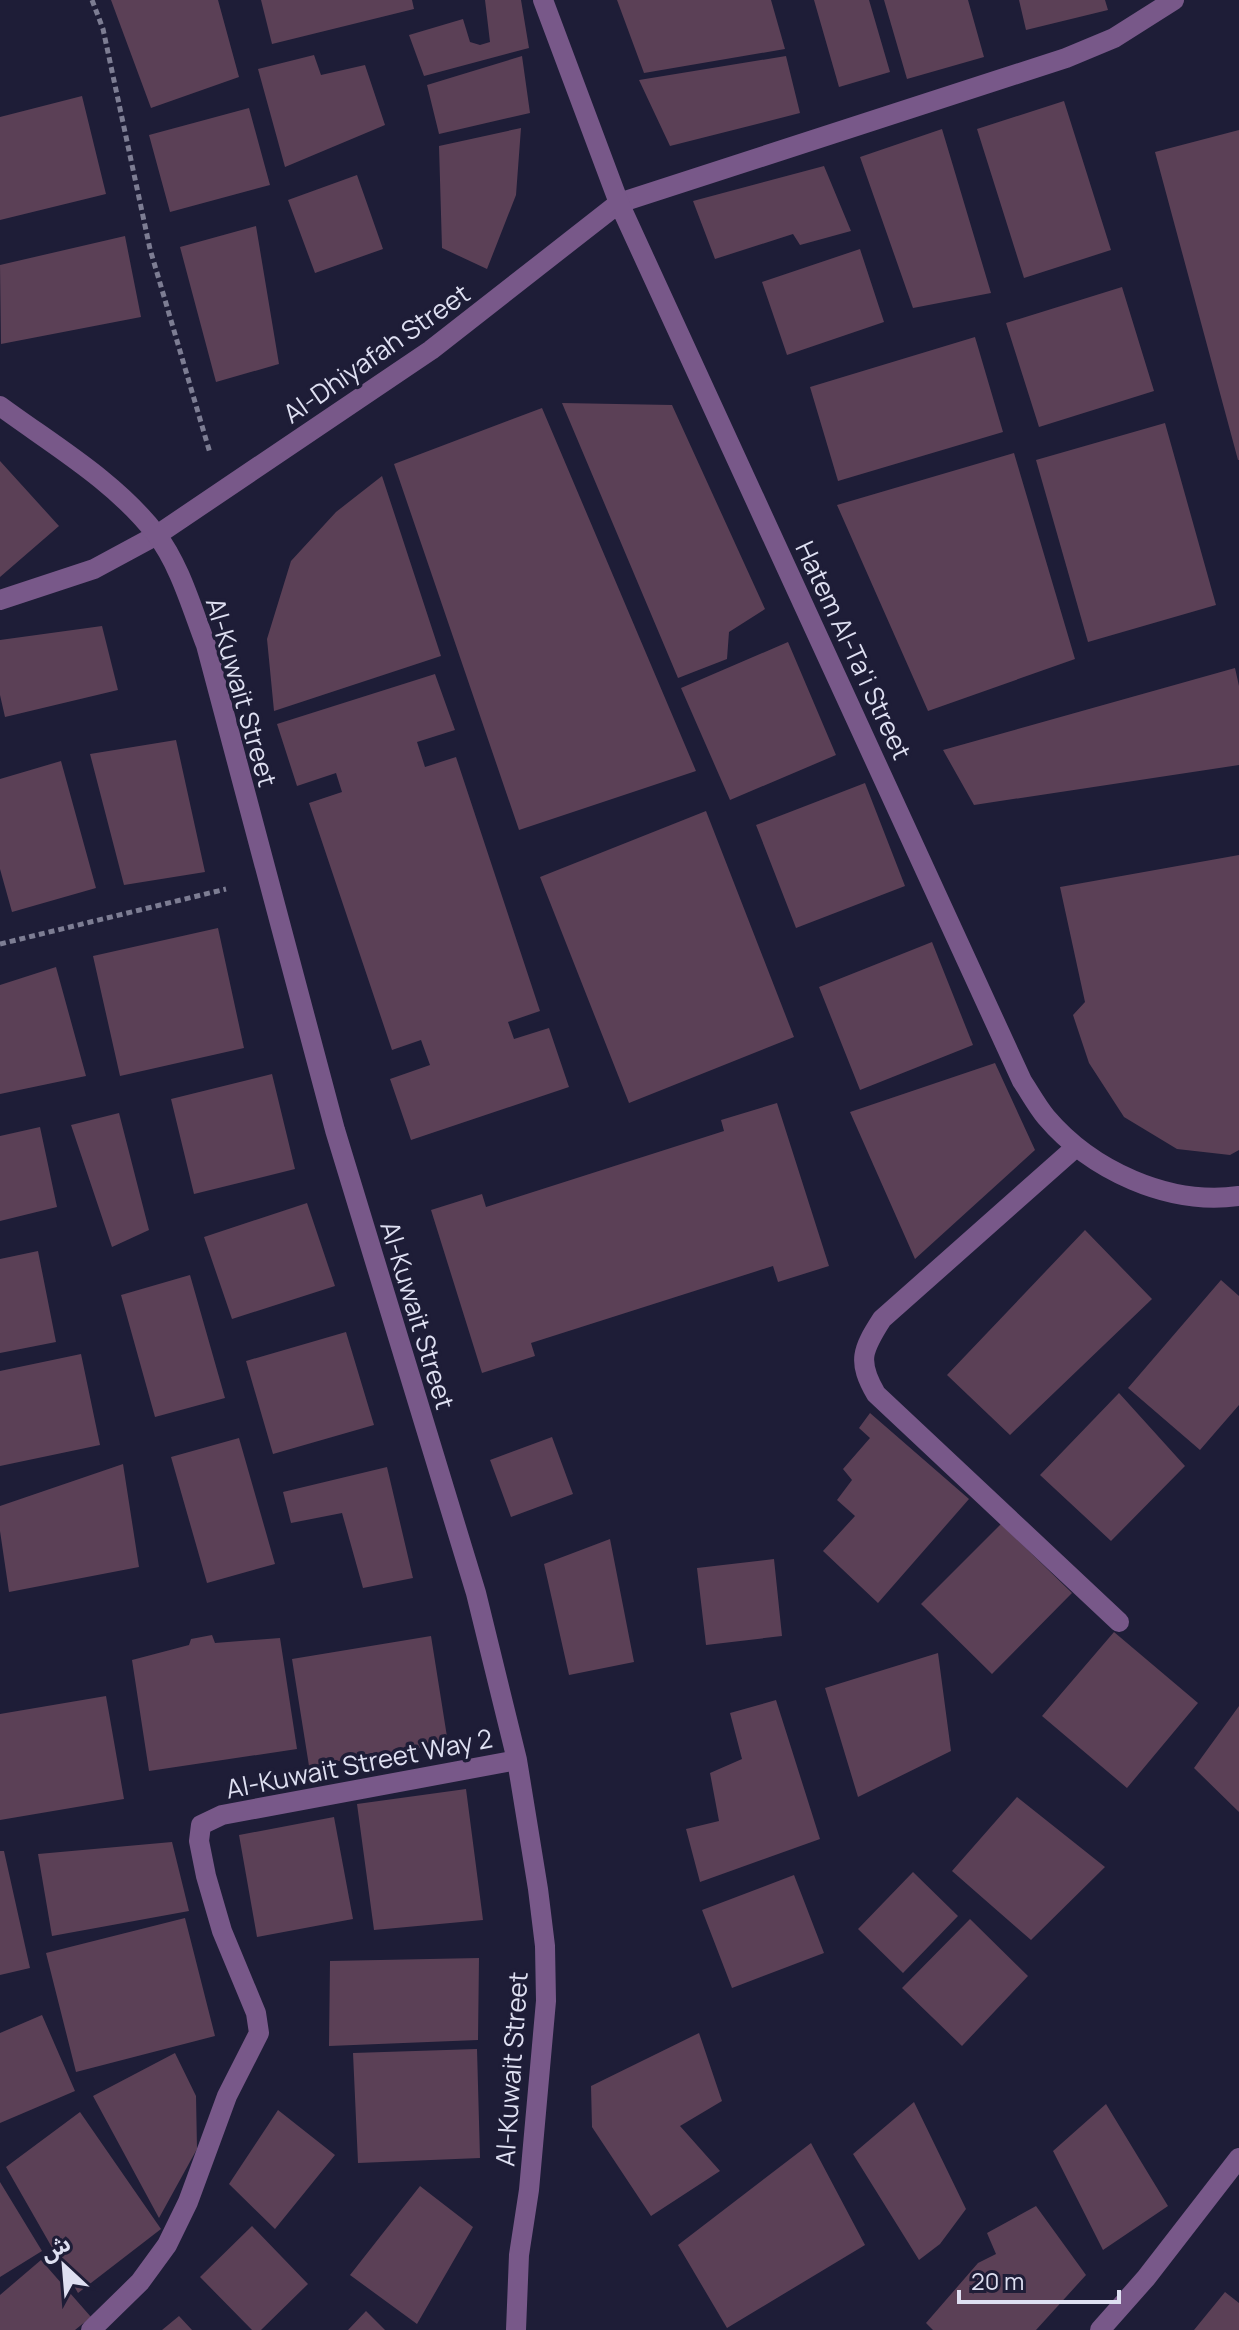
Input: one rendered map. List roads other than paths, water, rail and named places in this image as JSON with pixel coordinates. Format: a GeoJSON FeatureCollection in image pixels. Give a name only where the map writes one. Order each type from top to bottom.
{"type":"FeatureCollection","features":[{"type":"Feature","properties":{"kind":"street","name":"Hatem Al-Ta'i Street"},"geometry":{"type":"LineString","coordinates":[[543,0],[619,203],[1022,1081],[1046,1117],[1076,1147],[1109,1169],[1146,1185],[1185,1195],[1239,1196]]}},
{"type":"Feature","properties":{"kind":"street"},"geometry":{"type":"LineString","coordinates":[[619,203],[1066,58],[1114,38],[1174,0]]}},
{"type":"Feature","properties":{"kind":"street","name":"Al-Dhiyafah Street"},"geometry":{"type":"LineString","coordinates":[[0,600],[94,569],[157,535],[431,350],[619,203]]}},
{"type":"Feature","properties":{"kind":"street","name":"Al-Kuwait Street"},"geometry":{"type":"LineString","coordinates":[[0,406],[118,492],[157,535],[180,580],[206,645],[335,1130],[476,1593],[517,1760],[545,1946],[546,2001],[529,2190],[519,2255],[516,2330]]}},
{"type":"Feature","properties":{"kind":"street"},"geometry":{"type":"LineString","coordinates":[[1076,1147],[882,1319],[862,1359],[865,1376],[876,1394],[1119,1622]]}},
{"type":"Feature","properties":{"kind":"street","name":"Al-Kuwait Street Way 2"},"geometry":{"type":"LineString","coordinates":[[91,2330],[140,2282],[167,2245],[188,2202],[227,2096],[259,2033],[256,2013],[222,1931],[210,1890],[199,1841],[201,1825],[222,1815],[517,1760]]}},
{"type":"Feature","properties":{"kind":"street"},"geometry":{"type":"LineString","coordinates":[[1100,2330],[1146,2278],[1239,2158]]}}]}
